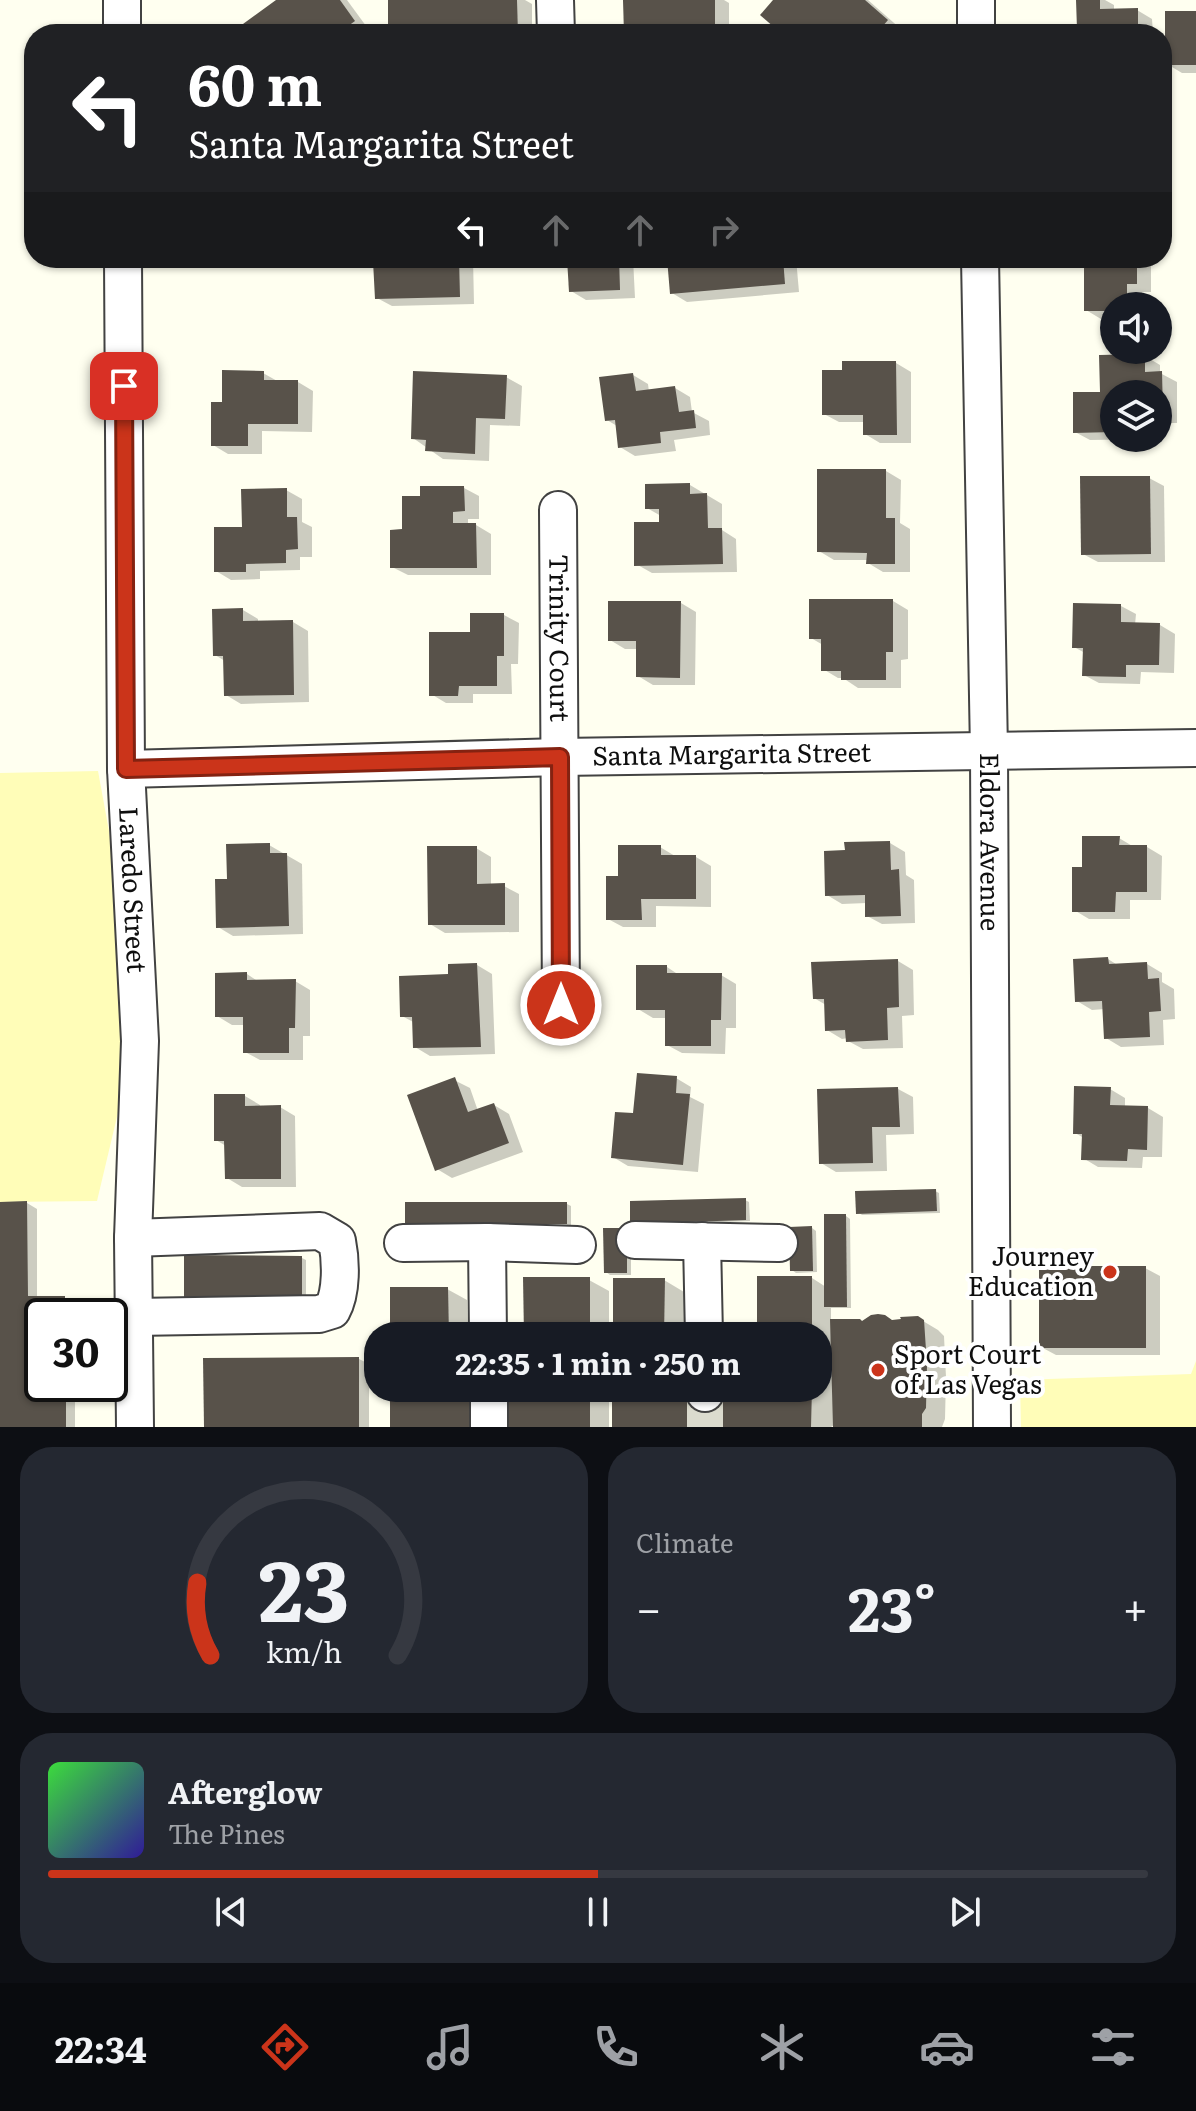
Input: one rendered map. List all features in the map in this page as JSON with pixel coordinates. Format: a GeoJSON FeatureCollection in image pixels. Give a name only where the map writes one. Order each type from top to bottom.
{"type":"FeatureCollection","features":[{"type":"Feature","properties":{"kind":"street"},"geometry":{"type":"LineString","coordinates":[[122,0],[122,24]]}},
{"type":"Feature","properties":{"kind":"street"},"geometry":{"type":"LineString","coordinates":[[555,0],[556,24]]}},
{"type":"Feature","properties":{"kind":"street"},"geometry":{"type":"LineString","coordinates":[[976,0],[976,24]]}},
{"type":"Feature","properties":{"kind":"street","name":"Laredo Street"},"geometry":{"type":"LineString","coordinates":[[123,268],[126,769],[140,1041],[133,1238],[135,1427]]}},
{"type":"Feature","properties":{"kind":"street","name":"Eldora Avenue"},"geometry":{"type":"LineString","coordinates":[[980,268],[989,751],[992,1427]]}},
{"type":"Feature","properties":{"kind":"street","name":"Trinity Court"},"geometry":{"type":"LineString","coordinates":[[558,510],[561,1005]]}},
{"type":"Feature","properties":{"kind":"street","name":"Santa Margarita Street"},"geometry":{"type":"LineString","coordinates":[[126,769],[560,757],[1196,748]]}},
{"type":"Feature","properties":{"kind":"street"},"geometry":{"type":"LineString","coordinates":[[133,1238],[320,1231],[337,1241],[339,1253],[337,1301],[332,1310],[319,1314],[134,1317]]}},
{"type":"Feature","properties":{"kind":"street"},"geometry":{"type":"LineString","coordinates":[[635,1240],[779,1243]]}},
{"type":"Feature","properties":{"kind":"street"},"geometry":{"type":"LineString","coordinates":[[702,1241],[704,1322]]}},
{"type":"Feature","properties":{"kind":"street"},"geometry":{"type":"LineString","coordinates":[[487,1242],[488,1322]]}},
{"type":"Feature","properties":{"kind":"street"},"geometry":{"type":"LineString","coordinates":[[403,1243],[577,1245]]}},
{"type":"Feature","properties":{"kind":"street"},"geometry":{"type":"LineString","coordinates":[[489,1402],[489,1427]]}},
{"type":"Feature","properties":{"kind":"sand"},"geometry":{"type":"Polygon","coordinates":[[[98,771],[113,853],[123,948],[121,1100],[97,1201],[0,1202],[0,773],[98,771]]]}},
{"type":"Feature","properties":{"kind":"sand"},"geometry":{"type":"Polygon","coordinates":[[[1196,1361],[1196,1427],[1021,1427],[1020,1380],[1191,1374],[1196,1361]]]}},
{"type":"Feature","properties":{"kind":"building"},"geometry":{"type":"Polygon","coordinates":[[[276,0],[340,0],[355,21],[351,24],[243,24],[276,0]]]}},
{"type":"Feature","properties":{"kind":"building"},"geometry":{"type":"Polygon","coordinates":[[[388,0],[517,0],[518,24],[388,24],[388,0]]]}},
{"type":"Feature","properties":{"kind":"building"},"geometry":{"type":"Polygon","coordinates":[[[623,0],[715,0],[715,24],[624,24],[623,0]]]}},
{"type":"Feature","properties":{"kind":"building"},"geometry":{"type":"Polygon","coordinates":[[[773,0],[865,0],[888,20],[885,24],[770,24],[760,15],[773,0]]]}},
{"type":"Feature","properties":{"kind":"building"},"geometry":{"type":"Polygon","coordinates":[[[1076,0],[1100,0],[1100,9],[1138,8],[1138,24],[1077,24],[1076,0]]]}},
{"type":"Feature","properties":{"kind":"building"},"geometry":{"type":"Polygon","coordinates":[[[1165,11],[1196,11],[1196,65],[1172,65],[1172,24],[1165,24],[1165,11]]]}},
{"type":"Feature","properties":{"kind":"building"},"geometry":{"type":"Polygon","coordinates":[[[373,268],[459,268],[460,297],[375,299],[373,268]]]}},
{"type":"Feature","properties":{"kind":"building"},"geometry":{"type":"Polygon","coordinates":[[[568,268],[619,268],[620,290],[569,292],[568,268]]]}},
{"type":"Feature","properties":{"kind":"building"},"geometry":{"type":"Polygon","coordinates":[[[668,268],[784,268],[785,284],[670,294],[668,268]]]}},
{"type":"Feature","properties":{"kind":"building"},"geometry":{"type":"Polygon","coordinates":[[[1084,268],[1137,268],[1137,284],[1127,284],[1127,292],[1100,292],[1100,311],[1084,311],[1084,268]]]}},
{"type":"Feature","properties":{"kind":"building"},"geometry":{"type":"Polygon","coordinates":[[[1099,355],[1100,364],[1145,364],[1145,372],[1162,371],[1162,380],[1100,380],[1100,392],[1099,355]]]}},
{"type":"Feature","properties":{"kind":"building"},"geometry":{"type":"Polygon","coordinates":[[[842,361],[896,361],[897,435],[863,435],[863,415],[822,415],[822,370],[842,370],[842,361]]]}},
{"type":"Feature","properties":{"kind":"building"},"geometry":{"type":"Polygon","coordinates":[[[222,370],[264,371],[264,380],[298,380],[298,424],[248,424],[248,446],[211,446],[211,402],[222,402],[222,370]]]}},
{"type":"Feature","properties":{"kind":"building"},"geometry":{"type":"Polygon","coordinates":[[[413,371],[507,375],[505,419],[476,418],[475,454],[425,451],[426,440],[411,439],[413,371]]]}},
{"type":"Feature","properties":{"kind":"building"},"geometry":{"type":"Polygon","coordinates":[[[633,373],[636,391],[675,386],[679,412],[694,410],[696,428],[660,432],[661,443],[618,448],[615,420],[605,421],[599,377],[633,373]]]}},
{"type":"Feature","properties":{"kind":"building"},"geometry":{"type":"Polygon","coordinates":[[[1073,392],[1100,392],[1100,432],[1073,433],[1073,392]]]}},
{"type":"Feature","properties":{"kind":"building"},"geometry":{"type":"Polygon","coordinates":[[[817,469],[886,469],[886,518],[895,518],[895,564],[866,564],[867,553],[817,552],[817,469]]]}},
{"type":"Feature","properties":{"kind":"building"},"geometry":{"type":"Polygon","coordinates":[[[1080,476],[1150,476],[1151,554],[1081,555],[1080,476]]]}},
{"type":"Feature","properties":{"kind":"building"},"geometry":{"type":"Polygon","coordinates":[[[690,483],[690,494],[707,493],[708,528],[722,528],[723,564],[634,566],[634,522],[659,522],[659,509],[645,509],[645,484],[690,483]]]}},
{"type":"Feature","properties":{"kind":"building"},"geometry":{"type":"Polygon","coordinates":[[[420,486],[464,486],[465,511],[453,512],[453,523],[476,523],[477,568],[390,568],[390,530],[402,529],[402,496],[420,496],[420,486]]]}},
{"type":"Feature","properties":{"kind":"building"},"geometry":{"type":"Polygon","coordinates":[[[287,488],[287,517],[297,517],[298,549],[286,550],[286,563],[246,564],[246,572],[214,572],[214,527],[242,527],[241,489],[287,488]]]}},
{"type":"Feature","properties":{"kind":"building"},"geometry":{"type":"Polygon","coordinates":[[[809,599],[893,599],[893,652],[886,652],[886,680],[841,680],[841,671],[821,671],[821,639],[809,639],[809,599]]]}},
{"type":"Feature","properties":{"kind":"building"},"geometry":{"type":"Polygon","coordinates":[[[608,601],[681,601],[680,678],[636,677],[636,641],[608,641],[608,601]]]}},
{"type":"Feature","properties":{"kind":"building"},"geometry":{"type":"Polygon","coordinates":[[[1073,603],[1121,604],[1121,622],[1160,623],[1159,665],[1126,665],[1126,677],[1082,676],[1083,648],[1072,648],[1073,603]]]}},
{"type":"Feature","properties":{"kind":"building"},"geometry":{"type":"Polygon","coordinates":[[[243,608],[243,621],[293,620],[294,695],[224,696],[223,656],[213,656],[212,609],[243,608]]]}},
{"type":"Feature","properties":{"kind":"building"},"geometry":{"type":"Polygon","coordinates":[[[470,613],[504,613],[504,656],[497,656],[497,686],[459,686],[458,696],[429,696],[429,632],[470,632],[470,613]]]}},
{"type":"Feature","properties":{"kind":"building"},"geometry":{"type":"Polygon","coordinates":[[[1082,836],[1120,836],[1119,845],[1147,845],[1147,892],[1116,892],[1115,912],[1072,912],[1072,867],[1082,867],[1082,836]]]}},
{"type":"Feature","properties":{"kind":"building"},"geometry":{"type":"Polygon","coordinates":[[[890,841],[891,870],[899,869],[901,916],[865,917],[865,895],[825,896],[824,851],[845,850],[844,842],[890,841]]]}},
{"type":"Feature","properties":{"kind":"building"},"geometry":{"type":"Polygon","coordinates":[[[270,843],[270,853],[287,853],[289,926],[216,928],[215,879],[227,879],[226,844],[270,843]]]}},
{"type":"Feature","properties":{"kind":"building"},"geometry":{"type":"Polygon","coordinates":[[[618,845],[661,845],[661,855],[696,855],[696,899],[641,899],[642,920],[606,920],[606,876],[618,876],[618,845]]]}},
{"type":"Feature","properties":{"kind":"building"},"geometry":{"type":"Polygon","coordinates":[[[427,846],[477,846],[477,884],[505,883],[505,925],[428,925],[427,846]]]}},
{"type":"Feature","properties":{"kind":"building"},"geometry":{"type":"Polygon","coordinates":[[[1108,957],[1109,964],[1147,962],[1148,979],[1159,978],[1161,1011],[1149,1012],[1150,1037],[1104,1039],[1102,1001],[1075,1002],[1073,959],[1108,957]]]}},
{"type":"Feature","properties":{"kind":"building"},"geometry":{"type":"Polygon","coordinates":[[[898,959],[899,1007],[887,1008],[888,1040],[846,1042],[845,1030],[825,1031],[824,999],[813,999],[811,962],[898,959]]]}},
{"type":"Feature","properties":{"kind":"building"},"geometry":{"type":"Polygon","coordinates":[[[477,963],[481,1047],[413,1048],[412,1017],[400,1017],[399,976],[448,974],[448,964],[477,963]]]}},
{"type":"Feature","properties":{"kind":"building"},"geometry":{"type":"Polygon","coordinates":[[[636,965],[667,965],[667,973],[722,973],[721,1020],[711,1020],[711,1046],[665,1046],[665,1010],[636,1010],[636,965]]]}},
{"type":"Feature","properties":{"kind":"building"},"geometry":{"type":"Polygon","coordinates":[[[247,972],[247,980],[296,979],[295,1028],[289,1028],[289,1053],[243,1053],[243,1017],[215,1017],[215,973],[247,972]]]}},
{"type":"Feature","properties":{"kind":"building"},"geometry":{"type":"Polygon","coordinates":[[[637,1073],[677,1076],[676,1093],[690,1094],[683,1165],[611,1158],[615,1112],[633,1113],[637,1073]]]}},
{"type":"Feature","properties":{"kind":"building"},"geometry":{"type":"Polygon","coordinates":[[[455,1077],[468,1112],[494,1103],[509,1143],[435,1171],[407,1095],[455,1077]]]}},
{"type":"Feature","properties":{"kind":"building"},"geometry":{"type":"Polygon","coordinates":[[[1074,1086],[1111,1087],[1110,1105],[1148,1106],[1147,1150],[1128,1149],[1127,1161],[1081,1160],[1082,1134],[1073,1134],[1074,1086]]]}},
{"type":"Feature","properties":{"kind":"building"},"geometry":{"type":"Polygon","coordinates":[[[898,1087],[900,1127],[872,1127],[873,1163],[819,1164],[817,1089],[898,1087]]]}},
{"type":"Feature","properties":{"kind":"building"},"geometry":{"type":"Polygon","coordinates":[[[214,1094],[245,1094],[245,1106],[281,1105],[281,1179],[225,1179],[224,1141],[214,1141],[214,1094]]]}},
{"type":"Feature","properties":{"kind":"building"},"geometry":{"type":"Polygon","coordinates":[[[936,1189],[937,1211],[856,1214],[855,1191],[936,1189]]]}},
{"type":"Feature","properties":{"kind":"building"},"geometry":{"type":"Polygon","coordinates":[[[746,1198],[746,1220],[630,1224],[630,1201],[746,1198]]]}},
{"type":"Feature","properties":{"kind":"building"},"geometry":{"type":"Polygon","coordinates":[[[27,1201],[28,1296],[65,1296],[24,1298],[24,1402],[66,1402],[66,1427],[0,1427],[0,1202],[27,1201]]]}},
{"type":"Feature","properties":{"kind":"building"},"geometry":{"type":"Polygon","coordinates":[[[405,1202],[567,1202],[567,1224],[405,1224],[405,1202]]]}},
{"type":"Feature","properties":{"kind":"building"},"geometry":{"type":"Polygon","coordinates":[[[824,1214],[846,1214],[847,1307],[824,1307],[824,1214]]]}},
{"type":"Feature","properties":{"kind":"building"},"geometry":{"type":"Polygon","coordinates":[[[812,1226],[813,1271],[790,1271],[789,1227],[812,1226]]]}},
{"type":"Feature","properties":{"kind":"building"},"geometry":{"type":"Polygon","coordinates":[[[603,1228],[627,1228],[627,1273],[604,1273],[603,1228]]]}},
{"type":"Feature","properties":{"kind":"building"},"geometry":{"type":"Polygon","coordinates":[[[184,1255],[302,1256],[302,1298],[184,1297],[184,1255]]]}},
{"type":"Feature","properties":{"kind":"building"},"geometry":{"type":"Polygon","coordinates":[[[1039,1266],[1146,1266],[1146,1348],[1039,1348],[1039,1266]]]}},
{"type":"Feature","properties":{"kind":"building"},"geometry":{"type":"Polygon","coordinates":[[[757,1276],[812,1276],[812,1322],[757,1322],[757,1276]]]}},
{"type":"Feature","properties":{"kind":"building"},"geometry":{"type":"Polygon","coordinates":[[[523,1277],[590,1277],[590,1322],[524,1322],[523,1277]]]}},
{"type":"Feature","properties":{"kind":"building"},"geometry":{"type":"Polygon","coordinates":[[[613,1278],[665,1278],[664,1322],[613,1322],[613,1278]]]}},
{"type":"Feature","properties":{"kind":"building"},"geometry":{"type":"Polygon","coordinates":[[[390,1287],[448,1287],[449,1322],[390,1322],[390,1287]]]}},
{"type":"Feature","properties":{"kind":"building","name":"Sport Court of Las Vegas"},"geometry":{"type":"Polygon","coordinates":[[[871,1315],[885,1315],[892,1320],[918,1316],[924,1320],[927,1365],[926,1408],[922,1414],[922,1427],[833,1427],[830,1319],[862,1321],[871,1315]]]}},
{"type":"Feature","properties":{"kind":"building"},"geometry":{"type":"Polygon","coordinates":[[[359,1357],[359,1427],[204,1427],[203,1358],[359,1357]]]}},
{"type":"Feature","properties":{"kind":"building"},"geometry":{"type":"Polygon","coordinates":[[[390,1402],[590,1402],[590,1427],[390,1427],[390,1402]]]}},
{"type":"Feature","properties":{"kind":"building"},"geometry":{"type":"Polygon","coordinates":[[[612,1402],[812,1402],[811,1427],[612,1427],[612,1402]]]}},
{"type":"Feature","properties":{"kind":"tunnel"},"geometry":{"type":"LineString","coordinates":[[705,1402],[705,1427]]}},
{"type":"Feature","properties":{"kind":"place","name":"Journey Education"},"geometry":{"type":"Point","coordinates":[1110,1272]}},
{"type":"Feature","properties":{"kind":"place","name":"Sport Court of Las Vegas"},"geometry":{"type":"Point","coordinates":[878,1370]}},
{"type":"Feature","properties":{"kind":"route"},"geometry":{"type":"LineString","coordinates":[[124,386],[126,769],[560,757],[561,1005]]}}]}
